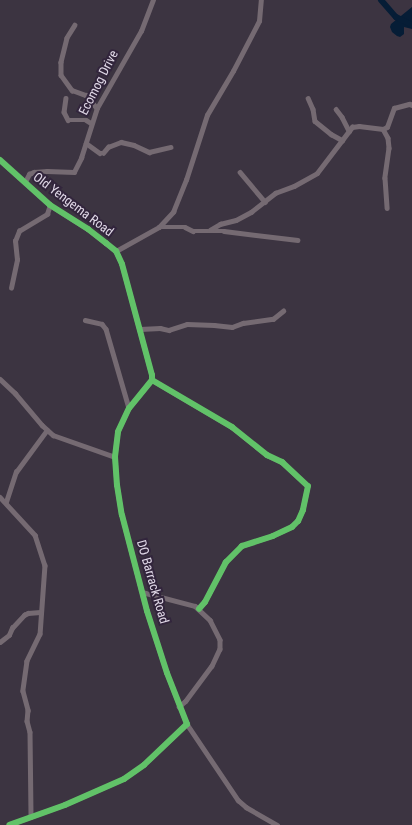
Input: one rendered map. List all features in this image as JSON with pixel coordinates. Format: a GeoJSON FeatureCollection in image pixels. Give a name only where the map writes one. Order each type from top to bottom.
{"type":"FeatureCollection","features":[{"type":"Feature","properties":{"kind":"street","name":"Ecomog Drive"},"geometry":{"type":"LineString","coordinates":[[25,182],[29,174],[34,172],[47,170],[74,172],[86,143],[91,123],[97,108],[141,31],[153,0]]}},
{"type":"Feature","properties":{"kind":"street"},"geometry":{"type":"LineString","coordinates":[[199,609],[205,602],[226,562],[242,546],[273,536],[292,527],[298,521],[304,510],[308,486],[282,462],[267,455],[232,427],[152,380],[152,370],[122,264],[116,252],[159,227],[170,217],[186,180],[207,115],[233,71],[259,20],[261,0]]}},
{"type":"Feature","properties":{"kind":"street"},"geometry":{"type":"LineString","coordinates":[[75,25],[67,38],[61,62],[61,75],[72,90],[86,95],[97,108]]}},
{"type":"Feature","properties":{"kind":"street"},"geometry":{"type":"LineString","coordinates":[[66,98],[64,112],[68,120],[86,120],[91,123]]}},
{"type":"Feature","properties":{"kind":"street"},"geometry":{"type":"LineString","coordinates":[[308,98],[314,109],[315,121],[331,134],[342,140]]}},
{"type":"Feature","properties":{"kind":"street"},"geometry":{"type":"LineString","coordinates":[[159,227],[184,227],[193,231],[203,232],[220,224],[236,220],[265,202],[275,193],[294,186],[317,173],[352,127],[358,126],[383,129],[387,127],[394,108],[409,104],[412,105]]}},
{"type":"Feature","properties":{"kind":"street"},"geometry":{"type":"LineString","coordinates":[[336,109],[342,116],[349,131]]}},
{"type":"Feature","properties":{"kind":"street"},"geometry":{"type":"LineString","coordinates":[[383,129],[388,138],[390,148],[385,178],[387,208]]}},
{"type":"Feature","properties":{"kind":"street"},"geometry":{"type":"LineString","coordinates":[[86,143],[100,153],[103,153],[108,147],[121,142],[138,146],[149,152],[170,147]]}},
{"type":"Feature","properties":{"kind":"street","name":"Old Yengema Road"},"geometry":{"type":"LineString","coordinates":[[0,160],[50,205],[88,229],[116,252]]}},
{"type":"Feature","properties":{"kind":"street"},"geometry":{"type":"LineString","coordinates":[[240,172],[265,202]]}},
{"type":"Feature","properties":{"kind":"street"},"geometry":{"type":"LineString","coordinates":[[11,288],[17,260],[15,240],[19,231],[47,214],[50,205]]}},
{"type":"Feature","properties":{"kind":"street"},"geometry":{"type":"LineString","coordinates":[[210,230],[297,240]]}},
{"type":"Feature","properties":{"kind":"street"},"geometry":{"type":"LineString","coordinates":[[140,329],[160,328],[169,330],[187,324],[232,327],[243,323],[273,319],[283,311]]}},
{"type":"Feature","properties":{"kind":"street"},"geometry":{"type":"LineString","coordinates":[[85,320],[102,324],[106,329],[129,408]]}},
{"type":"Feature","properties":{"kind":"street"},"geometry":{"type":"LineString","coordinates":[[0,379],[15,393],[47,430],[62,439],[114,456]]}},
{"type":"Feature","properties":{"kind":"street","name":"DO Barrack Road"},"geometry":{"type":"LineString","coordinates":[[152,380],[129,408],[118,432],[114,456],[122,515],[142,592],[179,707],[187,724],[238,800],[246,807],[277,825]]}},
{"type":"Feature","properties":{"kind":"street"},"geometry":{"type":"LineString","coordinates":[[6,502],[16,472],[47,430]]}},
{"type":"Feature","properties":{"kind":"street"},"geometry":{"type":"LineString","coordinates":[[0,497],[35,535],[45,566],[40,612],[42,619],[40,634],[27,661],[23,691],[28,710],[27,721],[30,732],[31,817]]}},
{"type":"Feature","properties":{"kind":"street"},"geometry":{"type":"LineString","coordinates":[[142,592],[185,602],[199,609],[217,630],[220,640],[220,649],[212,666],[186,701],[179,707]]}},
{"type":"Feature","properties":{"kind":"street"},"geometry":{"type":"LineString","coordinates":[[0,642],[9,635],[12,628],[24,615],[28,613],[40,612]]}},
{"type":"Feature","properties":{"kind":"street"},"geometry":{"type":"LineString","coordinates":[[9,825],[65,805],[124,779],[144,765],[187,724]]}},
{"type":"Feature","properties":{"kind":"water"},"geometry":{"type":"Polygon","coordinates":[[[412,7],[412,29],[404,27],[404,34],[400,37],[397,36],[392,32],[390,27],[391,24],[412,7]]]}},
{"type":"Feature","properties":{"kind":"waterway"},"geometry":{"type":"LineString","coordinates":[[381,0],[396,17],[412,25]]}},
{"type":"Feature","properties":{"kind":"cycle path"},"geometry":{"type":"LineString","coordinates":[[0,160],[50,205],[88,229],[116,251],[122,264],[152,375],[152,380],[129,408],[118,432],[115,457],[117,485],[122,515],[147,611],[167,673],[187,724],[144,765],[124,779],[65,805],[9,825]]}},
{"type":"Feature","properties":{"kind":"cycle path"},"geometry":{"type":"LineString","coordinates":[[152,380],[232,427],[267,455],[282,462],[308,486],[303,510],[298,521],[292,527],[273,536],[242,546],[226,562],[205,602],[199,609]]}}]}
